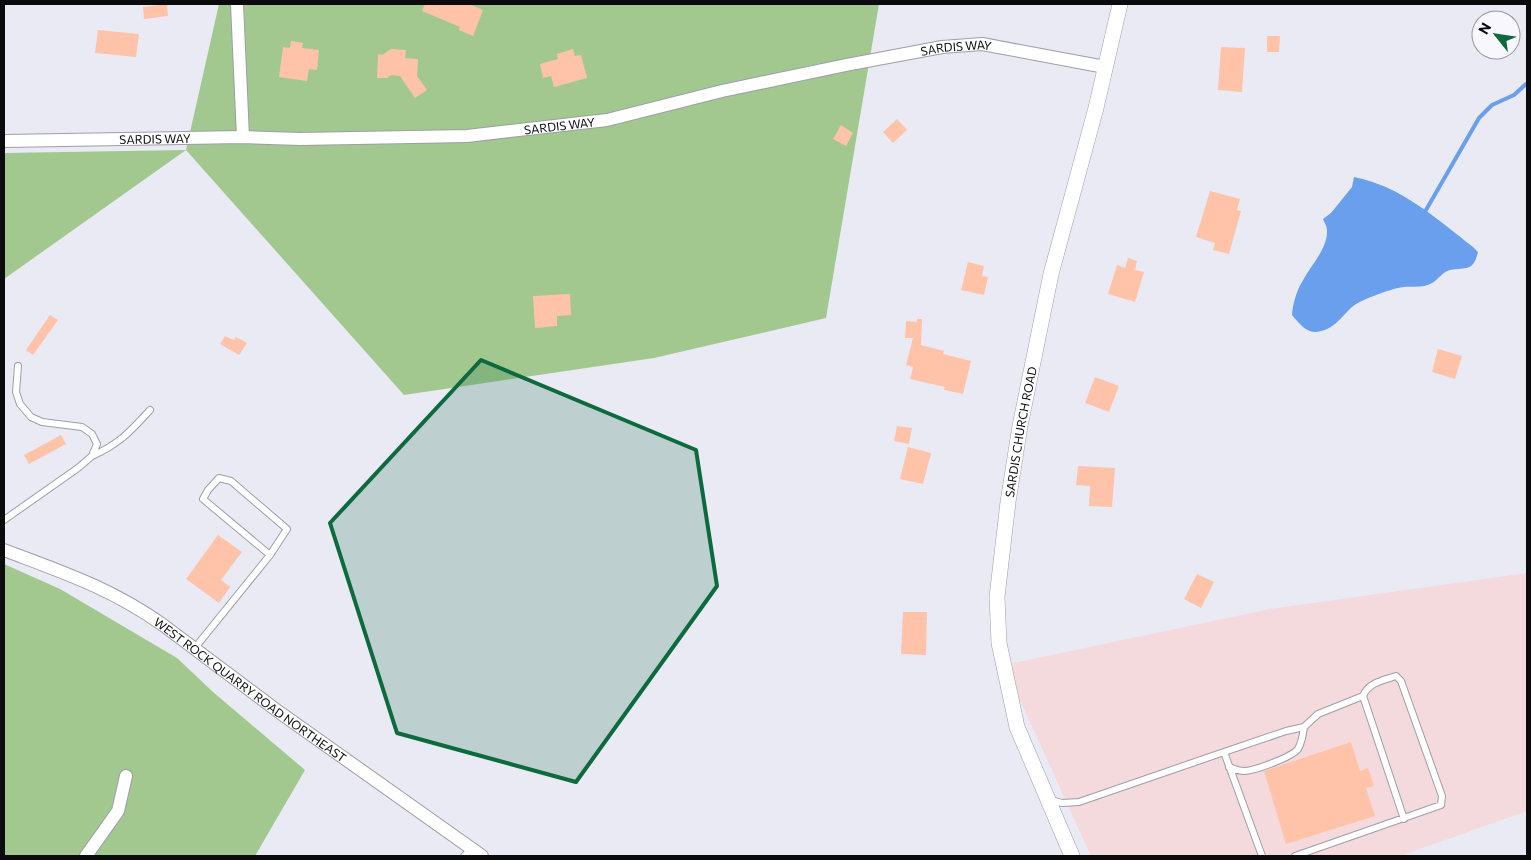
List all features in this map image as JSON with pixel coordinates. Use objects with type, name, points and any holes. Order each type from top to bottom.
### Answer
[{"type":"street","points":[[237,4],[243,137]]},
{"type":"street","name":"SARDIS CHURCH ROAD","points":[[1072,856],[1017,727],[998,643],[997,596],[1008,502],[1020,426],[1049,283],[1120,4]]},
{"type":"street","name":"SARDIS WAY","points":[[4,141],[467,136],[607,120],[722,91],[846,65],[942,47],[982,44],[1105,67]]},
{"type":"street","name":"WEST ROCK QUARRY ROAD NORTHEAST","points":[[4,550],[66,572],[110,592],[151,616],[472,854]]},
{"type":"street","points":[[86,856],[118,811],[126,776]]},
{"type":"lane","points":[[18,366],[16,392],[20,404],[31,416],[42,422],[82,427],[92,434],[97,444],[92,456]]},
{"type":"lane","points":[[4,520],[92,456],[120,442],[150,410]]},
{"type":"lane","points":[[194,649],[270,555],[287,529],[231,481],[219,478],[203,499],[270,555]]},
{"type":"lane","points":[[1047,799],[1062,803],[1079,802],[1224,752],[1304,727],[1318,714],[1362,696],[1366,689],[1377,682],[1396,676],[1401,681],[1442,796],[1441,805],[1295,856]]},
{"type":"lane","points":[[1362,696],[1404,819]]},
{"type":"lane","points":[[1229,766],[1237,770],[1246,771],[1286,757],[1297,751],[1303,738],[1304,727]]},
{"type":"lane","points":[[1224,752],[1262,856]]},
{"type":"highlighted area","points":[[481,360],[696,450],[717,586],[576,782],[397,733],[330,523]]},
{"type":"shaded area","points":[[1527,573],[1527,811],[1400,856],[1091,856],[1004,665],[1270,609]]},
{"type":"green space","points":[[219,4],[879,4],[826,318],[654,358],[404,395],[186,150]]},
{"type":"green space","points":[[186,150],[4,279],[4,153]]},
{"type":"green space","points":[[4,564],[60,589],[177,658],[213,692],[305,770],[255,856],[4,856]]},
{"type":"water","points":[[1354,177],[1371,181],[1387,188],[1418,205],[1478,252],[1471,266],[1447,271],[1428,285],[1398,288],[1368,298],[1352,307],[1328,329],[1312,332],[1302,326],[1292,315],[1295,298],[1305,276],[1325,244],[1327,230],[1323,219],[1331,213],[1352,187]]},
{"type":"building","points":[[167,4],[168,16],[144,19],[143,7]]},
{"type":"building","points":[[425,4],[469,4],[483,10],[473,36],[459,30],[460,27],[422,11]]},
{"type":"building","points":[[98,30],[139,34],[136,57],[95,53]]},
{"type":"building","points":[[1267,36],[1280,36],[1279,52],[1267,52]]},
{"type":"building","points":[[291,41],[303,43],[302,48],[319,50],[317,70],[309,69],[307,81],[279,77],[283,47],[290,48]]},
{"type":"building","points":[[1221,47],[1245,48],[1242,92],[1218,90]]},
{"type":"building","points":[[391,49],[406,50],[405,58],[418,59],[417,76],[427,90],[415,98],[400,76],[391,75],[387,78],[377,78],[378,54],[382,55]]},
{"type":"building","points":[[573,49],[575,56],[581,55],[587,78],[554,87],[551,76],[543,78],[540,64],[558,59],[557,54]]},
{"type":"building","points":[[897,119],[907,130],[893,143],[883,132]]},
{"type":"building","points":[[841,125],[853,133],[846,146],[833,139]]},
{"type":"building","points":[[1210,191],[1240,199],[1237,210],[1241,211],[1229,254],[1213,250],[1215,243],[1196,237]]},
{"type":"building","points":[[1128,258],[1137,261],[1135,270],[1144,272],[1135,302],[1108,294],[1117,265],[1125,268]]},
{"type":"building","points":[[968,262],[984,266],[982,276],[988,277],[984,295],[961,290]]},
{"type":"building","points":[[570,294],[571,315],[557,316],[557,326],[535,328],[533,296]]},
{"type":"building","points":[[50,315],[58,320],[33,355],[26,350]]},
{"type":"building","points":[[917,319],[922,319],[921,345],[944,351],[943,354],[971,361],[963,394],[944,390],[945,387],[910,379],[913,367],[906,365],[913,338],[905,338],[906,321],[917,322]]},
{"type":"building","points":[[225,336],[234,340],[236,337],[247,343],[239,355],[220,344]]},
{"type":"building","points":[[1438,349],[1462,356],[1455,379],[1432,372]]},
{"type":"building","points":[[1095,377],[1119,386],[1109,412],[1085,403]]},
{"type":"building","points":[[897,426],[912,428],[909,444],[894,441]]},
{"type":"building","points":[[61,435],[66,444],[29,464],[24,455]]},
{"type":"building","points":[[908,447],[931,453],[923,484],[900,479]]},
{"type":"building","points":[[1078,466],[1115,468],[1112,507],[1089,506],[1090,486],[1076,485]]},
{"type":"building","points":[[218,535],[242,552],[221,580],[230,587],[219,603],[186,579]]},
{"type":"building","points":[[1197,574],[1214,582],[1201,608],[1184,599]]},
{"type":"building","points":[[903,612],[927,612],[926,655],[901,654]]},
{"type":"building","points":[[1351,742],[1360,771],[1368,768],[1374,786],[1366,788],[1375,816],[1286,844],[1264,771]]},
{"type":"waterway","points":[[1426,210],[1479,118],[1492,105],[1514,95],[1526,84]]}]
